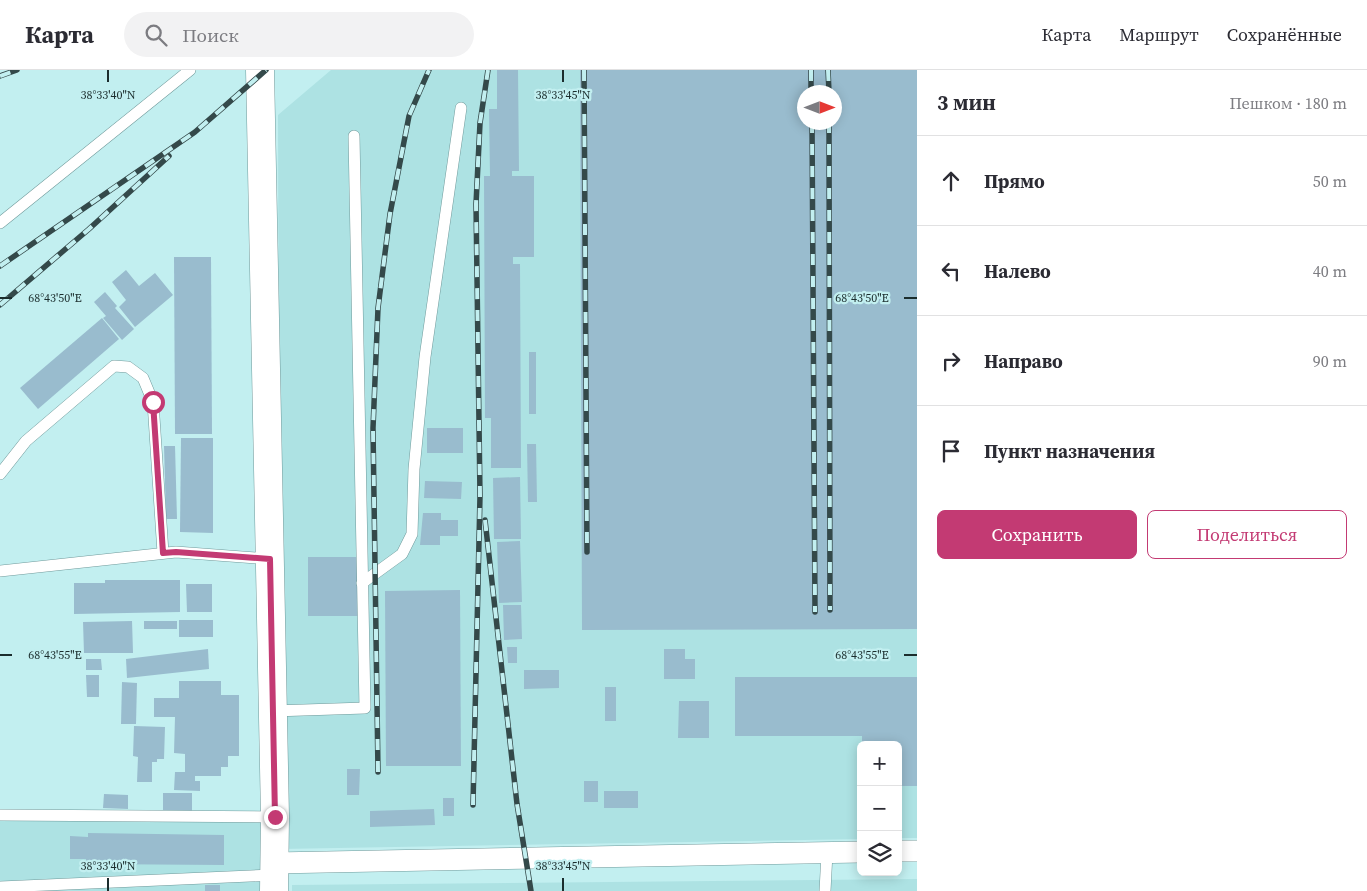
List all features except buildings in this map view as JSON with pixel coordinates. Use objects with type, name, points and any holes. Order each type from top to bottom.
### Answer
[{"type":"street","points":[[260,70],[275,817],[274,876],[857,852]]},
{"type":"street","points":[[902,851],[917,851]]},
{"type":"lane","points":[[0,223],[190,70]]},
{"type":"lane","points":[[362,583],[402,554],[412,534],[414,469],[425,357],[461,108]]},
{"type":"lane","points":[[273,711],[365,708],[354,136]]},
{"type":"lane","points":[[0,474],[26,441],[114,366],[128,367],[143,378],[153,402],[163,553]]},
{"type":"lane","points":[[0,571],[176,552],[270,559]]},
{"type":"lane","points":[[0,816],[275,817]]},
{"type":"lane","points":[[825,891],[827,853]]},
{"type":"lane","points":[[0,887],[274,876]]},
{"type":"shaded area","points":[[331,70],[917,70],[917,838],[902,838],[902,741],[857,741],[857,839],[280,849],[278,115]]},
{"type":"shaded area","points":[[0,818],[268,820],[267,891],[0,891]]},
{"type":"shaded area","points":[[917,879],[917,891],[292,891],[292,885]]},
{"type":"railway","points":[[0,76],[17,70]]},
{"type":"railway","points":[[0,266],[195,132],[266,70]]},
{"type":"railway","points":[[378,772],[373,428],[378,308],[390,214],[409,116],[429,70]]},
{"type":"railway","points":[[473,805],[480,496],[476,204],[480,123],[488,70]]},
{"type":"railway","points":[[584,70],[587,552]]},
{"type":"railway","points":[[811,70],[811,85]]},
{"type":"railway","points":[[828,70],[829,85]]},
{"type":"railway","points":[[812,130],[815,612]]},
{"type":"railway","points":[[829,130],[830,610]]},
{"type":"railway","points":[[0,305],[89,229],[169,156]]},
{"type":"railway","points":[[485,520],[517,804],[531,891]]},
{"type":"route","points":[[153,402],[163,553],[176,552],[270,559],[275,817]]}]
